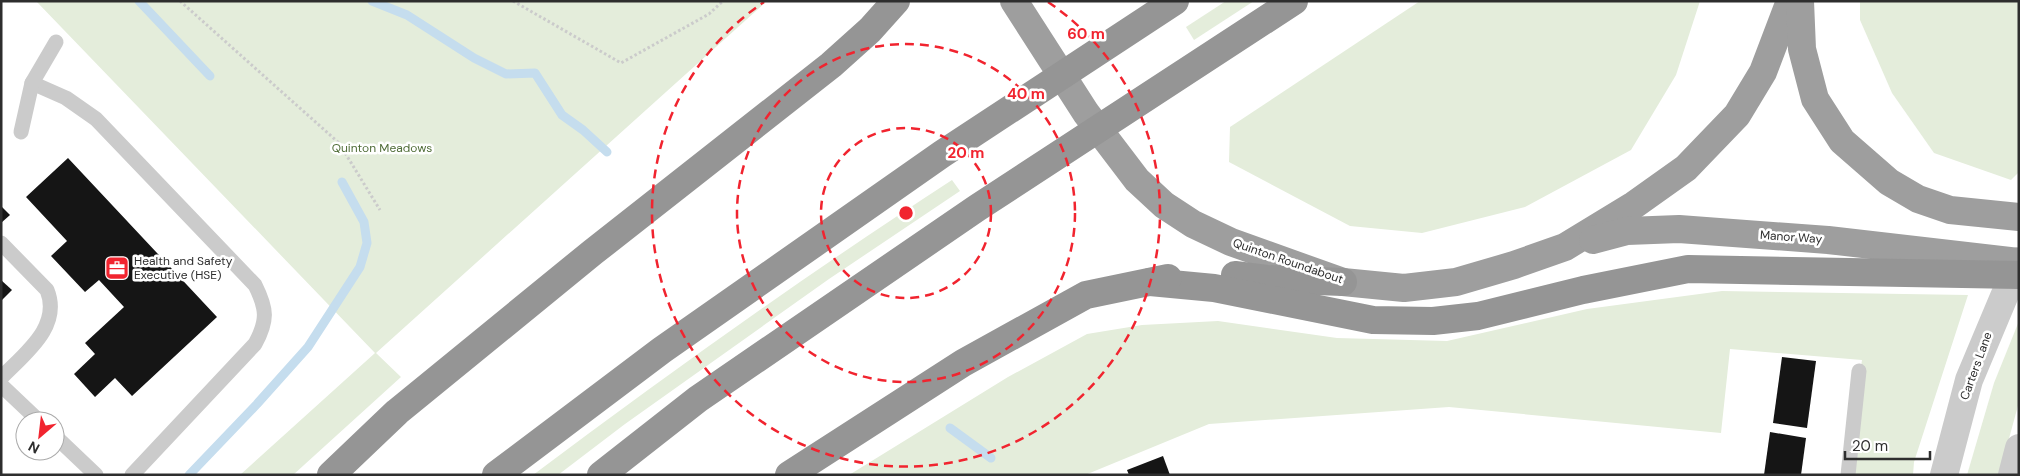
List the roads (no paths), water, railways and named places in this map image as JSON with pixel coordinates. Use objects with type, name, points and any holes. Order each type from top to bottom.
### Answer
[{"type":"highway","points":[[331,475],[397,412],[593,252],[831,65],[870,30],[896,1]]},
{"type":"highway","name":"Quinton Roundabout","points":[[1014,1],[1086,113],[1137,180],[1164,205],[1193,224],[1231,242],[1343,282],[1404,288],[1456,282],[1514,265],[1565,247],[1634,205],[1686,168],[1737,115],[1763,72],[1790,1]]},
{"type":"highway","points":[[601,475],[698,399],[977,208],[1294,1]]},
{"type":"highway","points":[[1800,1],[1802,49],[1815,99],[1842,141],[1889,182],[1918,199],[1950,210],[2019,217]]},
{"type":"highway","points":[[496,475],[662,350],[942,154],[1168,6]]},
{"type":"highway","name":"Manor Way","points":[[1565,247],[1627,231],[1679,229],[1828,240],[2019,262]]},
{"type":"highway","points":[[1150,282],[1214,288],[1373,320],[1433,321],[1478,316],[1583,290],[1688,269],[2019,275]]},
{"type":"highway","points":[[790,475],[963,362],[1086,295],[1188,273],[1217,272],[1266,279],[1343,282]]},
{"type":"street","name":"Carters Lane","points":[[1944,475],[1969,380],[2019,262]]},
{"type":"street","points":[[2012,475],[2019,448]]},
{"type":"lane","points":[[21,132],[32,83],[56,42]]},
{"type":"lane","points":[[32,83],[66,98],[96,119],[255,285],[264,301],[264,327],[254,344],[132,475]]},
{"type":"lane","points":[[1,243],[47,290],[51,300],[52,311],[49,323],[42,334],[1,378]]},
{"type":"lane","points":[[1848,475],[1859,371]]},
{"type":"lane","points":[[1,385],[29,411]]},
{"type":"lane","points":[[65,446],[96,475]]},
{"type":"waterway","points":[[139,1],[210,76]]},
{"type":"waterway","points":[[372,1],[407,15],[474,58],[506,74],[535,73],[562,115],[583,130],[607,152]]},
{"type":"waterway","points":[[189,475],[308,347],[360,267],[367,243],[364,222],[342,182]]},
{"type":"waterway","points":[[950,428],[991,458]]},
{"type":"place","name":"Health and Safety Executive (HSE)","points":[[117,268]]},
{"type":"park label","name":"Quinton Meadows","points":[[382,148]]}]
